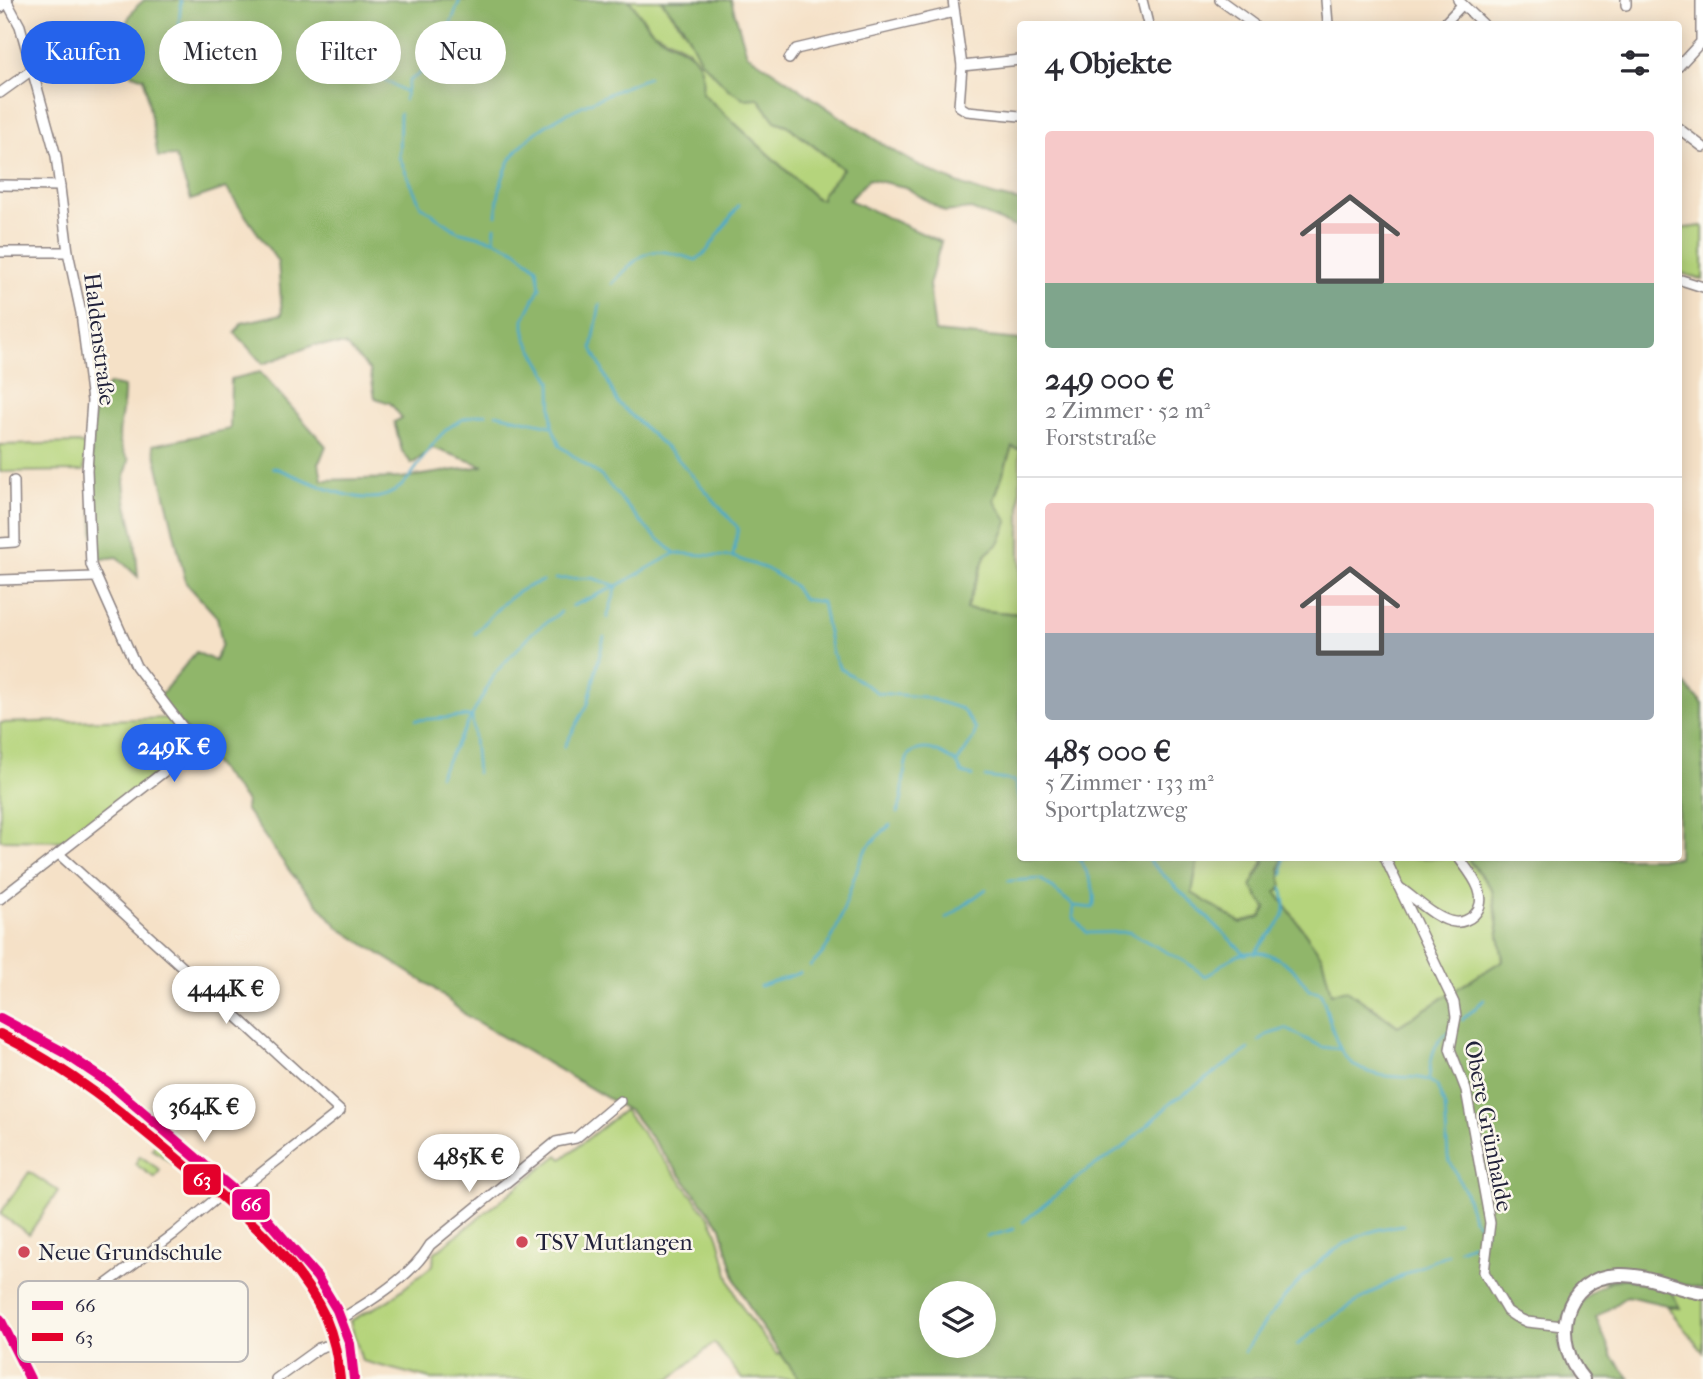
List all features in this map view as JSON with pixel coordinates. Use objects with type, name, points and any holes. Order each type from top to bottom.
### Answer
[{"type":"street","points":[[0,6],[6,0]]},
{"type":"street","name":"Haldenstraße","points":[[6,0],[21,33]]},
{"type":"street","points":[[953,0],[962,66],[957,100],[962,109],[1017,117]]},
{"type":"street","points":[[1142,0],[1147,21]]},
{"type":"street","points":[[1220,0],[1250,21]]},
{"type":"street","points":[[1326,0],[1328,21]]},
{"type":"street","points":[[1682,63],[1702,42],[1701,0]]},
{"type":"street","points":[[1446,21],[1460,1],[1480,21]]},
{"type":"street","points":[[789,58],[796,49],[954,12]]},
{"type":"street","points":[[962,66],[1017,60]]},
{"type":"street","points":[[0,93],[21,79]]},
{"type":"street","name":"Haldenstraße","points":[[36,84],[56,156],[92,401],[87,470],[91,565],[136,666],[197,746],[60,855]]},
{"type":"street","points":[[1682,131],[1703,147]]},
{"type":"street","points":[[0,185],[60,186]]},
{"type":"street","points":[[0,252],[68,252]]},
{"type":"street","points":[[1682,280],[1703,288]]},
{"type":"street","points":[[0,542],[15,542],[14,481]]},
{"type":"street","points":[[0,580],[95,577]]},
{"type":"street","points":[[0,899],[60,855],[340,1111],[111,1281]]},
{"type":"street","name":"Obere Grünhalde","points":[[1386,861],[1454,1003],[1456,1017],[1450,1049],[1466,1090],[1490,1223],[1484,1272],[1507,1311],[1527,1322],[1563,1326]]},
{"type":"street","points":[[1398,887],[1445,918],[1455,922],[1468,920],[1479,910],[1480,900],[1473,874],[1462,861]]},
{"type":"street","points":[[0,1018],[83,1065],[234,1189],[293,1248],[341,1319],[348,1339],[354,1379]]},
{"type":"street","points":[[341,1319],[365,1305],[423,1257],[430,1245],[556,1142],[576,1138],[620,1101]]},
{"type":"street","points":[[1583,1379],[1566,1349],[1563,1326],[1573,1302],[1585,1288],[1615,1275],[1636,1276],[1703,1293]]},
{"type":"street","points":[[0,1319],[18,1355]]},
{"type":"street","points":[[276,1379],[319,1348],[348,1339]]},
{"type":"street","points":[[22,1362],[30,1379]]},
{"type":"green space","points":[[144,0],[629,0],[653,31],[696,58],[702,77],[702,93],[817,199],[822,199],[822,194],[843,169],[787,125],[775,121],[758,98],[745,99],[728,89],[700,60],[683,26],[661,0],[731,0],[747,54],[844,120],[912,161],[947,179],[1017,200],[1017,228],[971,209],[945,212],[905,187],[869,179],[849,200],[941,242],[929,285],[935,332],[1017,340],[1017,449],[1012,447],[994,500],[1008,522],[1000,542],[986,554],[966,609],[1017,614],[1017,861],[1197,861],[1192,893],[1241,923],[1261,917],[1266,908],[1251,886],[1264,861],[1282,861],[1282,887],[1276,892],[1322,957],[1331,993],[1347,990],[1398,1026],[1503,960],[1492,889],[1469,861],[1682,861],[1682,681],[1703,704],[1703,847],[1699,852],[1703,857],[1703,1289],[1646,1276],[1584,1284],[1563,1320],[1559,1341],[1567,1365],[1576,1379],[799,1379],[757,1321],[736,1281],[721,1227],[631,1112],[467,1016],[432,987],[339,928],[291,873],[245,809],[246,801],[158,698],[196,652],[215,661],[222,644],[217,617],[186,583],[153,445],[230,429],[231,379],[260,372],[326,446],[319,463],[322,480],[401,478],[484,466],[433,448],[412,464],[402,451],[394,422],[402,418],[390,403],[375,398],[370,370],[345,345],[314,345],[263,364],[235,333],[242,323],[282,314],[278,262],[226,188],[191,200],[175,156],[158,157],[145,84],[145,21],[127,21]]},
{"type":"green space","points":[[629,0],[661,0],[691,39],[758,98],[775,121],[786,125],[843,169],[822,199],[817,199],[702,93],[697,62],[688,49],[653,31]]},
{"type":"green space","points":[[1703,226],[1703,280],[1682,273],[1682,229]]},
{"type":"green space","points":[[109,384],[124,387],[119,434],[123,451],[129,460],[124,481],[135,540],[138,577],[117,557],[95,560],[90,472],[94,408]]},
{"type":"green space","points":[[78,443],[86,446],[84,471],[0,472],[0,445]]},
{"type":"green space","points":[[1012,447],[1017,449],[1017,614],[966,609],[986,554],[1000,542],[994,500]]},
{"type":"green space","points":[[172,718],[189,742],[187,750],[67,841],[0,840],[0,723]]},
{"type":"green space","points":[[1197,861],[1264,861],[1255,876],[1266,908],[1261,917],[1241,923],[1192,893]]},
{"type":"green space","points":[[1282,861],[1469,861],[1492,889],[1503,960],[1398,1026],[1371,1005],[1331,994],[1322,957],[1276,892],[1282,887]]},
{"type":"green space","points":[[624,1110],[710,1218],[739,1301],[763,1338],[777,1355],[781,1352],[799,1379],[742,1379],[714,1343],[670,1379],[430,1379],[362,1361],[350,1321],[389,1300],[433,1265],[434,1253],[558,1155],[562,1159]]},
{"type":"green space","points":[[157,1141],[177,1155],[172,1163],[152,1149]]},
{"type":"green space","points":[[140,1156],[160,1170],[155,1178],[135,1164]]},
{"type":"green space","points":[[29,1172],[58,1191],[29,1234],[0,1214]]},
{"type":"green space","points":[[1624,1278],[1671,1291],[1680,1308],[1627,1296],[1596,1318],[1612,1356],[1630,1379],[1590,1379],[1578,1363],[1572,1347],[1572,1317],[1579,1304],[1591,1293],[1605,1284]]},
{"type":"green space","points":[[1671,1291],[1703,1298],[1703,1352],[1667,1307],[1679,1308]]},
{"type":"waterway","points":[[404,100],[409,81],[435,56],[460,0]]},
{"type":"waterway","points":[[179,21],[181,1]]},
{"type":"waterway","points":[[496,215],[505,172],[522,145],[554,120],[648,77]]},
{"type":"waterway","points":[[392,84],[406,92]]},
{"type":"waterway","points":[[400,114],[399,157],[421,206],[457,231],[494,240],[516,250],[537,268],[540,287],[524,319],[524,327],[526,338],[551,381],[552,426],[560,446],[602,477],[648,530],[675,553],[733,557],[767,569],[793,585],[802,599],[822,602],[832,653],[840,668],[878,693],[924,697],[962,709],[976,729],[973,739],[957,763],[962,773],[973,776]]},
{"type":"waterway","points":[[612,284],[633,263],[649,253],[668,252],[696,260],[707,251],[739,205]]},
{"type":"waterway","points":[[494,240],[495,227]]},
{"type":"waterway","points":[[600,304],[592,348],[618,403],[677,458],[738,528],[733,556]]},
{"type":"waterway","points":[[273,467],[347,495],[370,498],[388,495],[402,486],[447,429],[464,419],[486,414]]},
{"type":"waterway","points":[[496,414],[551,426]]},
{"type":"waterway","points":[[572,606],[617,586],[675,553]]},
{"type":"waterway","points":[[555,579],[592,578],[617,586],[607,618]]},
{"type":"waterway","points":[[475,634],[513,595],[543,581]]},
{"type":"waterway","points":[[439,775],[496,672],[533,632],[561,612]]},
{"type":"waterway","points":[[564,747],[588,704],[604,637]]},
{"type":"waterway","points":[[416,720],[472,716],[477,773]]},
{"type":"waterway","points":[[897,813],[909,754],[928,749],[957,763]]},
{"type":"waterway","points":[[985,777],[1014,781],[1017,791]]},
{"type":"waterway","points":[[810,966],[821,956],[836,929],[864,853],[890,825]]},
{"type":"waterway","points":[[1081,861],[1091,882],[1094,902],[1093,908],[1074,906],[1073,917],[1087,933],[1129,932],[1189,964],[1205,976],[1241,954],[1253,952],[1275,957],[1294,971],[1309,990],[1320,992],[1338,1044],[1352,1064],[1364,1071],[1420,1078],[1437,1086],[1445,1107],[1448,1158],[1465,1191],[1473,1218],[1485,1231]]},
{"type":"waterway","points":[[1149,861],[1246,955]]},
{"type":"waterway","points":[[1283,875],[1284,861]]},
{"type":"waterway","points":[[1008,881],[1041,879],[1074,906]]},
{"type":"waterway","points":[[1255,954],[1282,919],[1285,905],[1282,887]]},
{"type":"waterway","points":[[946,919],[986,889]]},
{"type":"waterway","points":[[760,986],[800,973]]},
{"type":"waterway","points":[[1462,1020],[1485,999]]},
{"type":"waterway","points":[[1259,1041],[1266,1035],[1286,1029],[1322,1047],[1339,1049]]},
{"type":"waterway","points":[[1429,1078],[1433,1052],[1448,1032]]},
{"type":"waterway","points":[[1023,1222],[1086,1171],[1124,1147],[1172,1102],[1249,1049]]},
{"type":"waterway","points":[[1244,1352],[1292,1289],[1331,1253],[1354,1239],[1378,1230],[1404,1225]]},
{"type":"waterway","points":[[987,1237],[1014,1229]]},
{"type":"waterway","points":[[1459,1249],[1472,1244]]},
{"type":"waterway","points":[[1297,1345],[1369,1294],[1448,1254]]},
{"type":"transit line","name":"66","points":[[0,1018],[63,1052],[109,1083],[264,1216],[317,1277],[337,1310],[350,1344],[354,1379]]},
{"type":"transit line","name":"63","points":[[0,1034],[51,1063],[97,1094],[205,1182],[263,1234],[298,1274],[325,1317],[335,1348],[340,1379]]},
{"type":"transit line","name":"66","points":[[0,1319],[18,1355]]},
{"type":"transit line","name":"66","points":[[22,1362],[30,1379]]},
{"type":"place","name":"TSV Mutlangen","points":[[522,1242]]},
{"type":"place","name":"Neue Grundschule","points":[[24,1252]]}]
